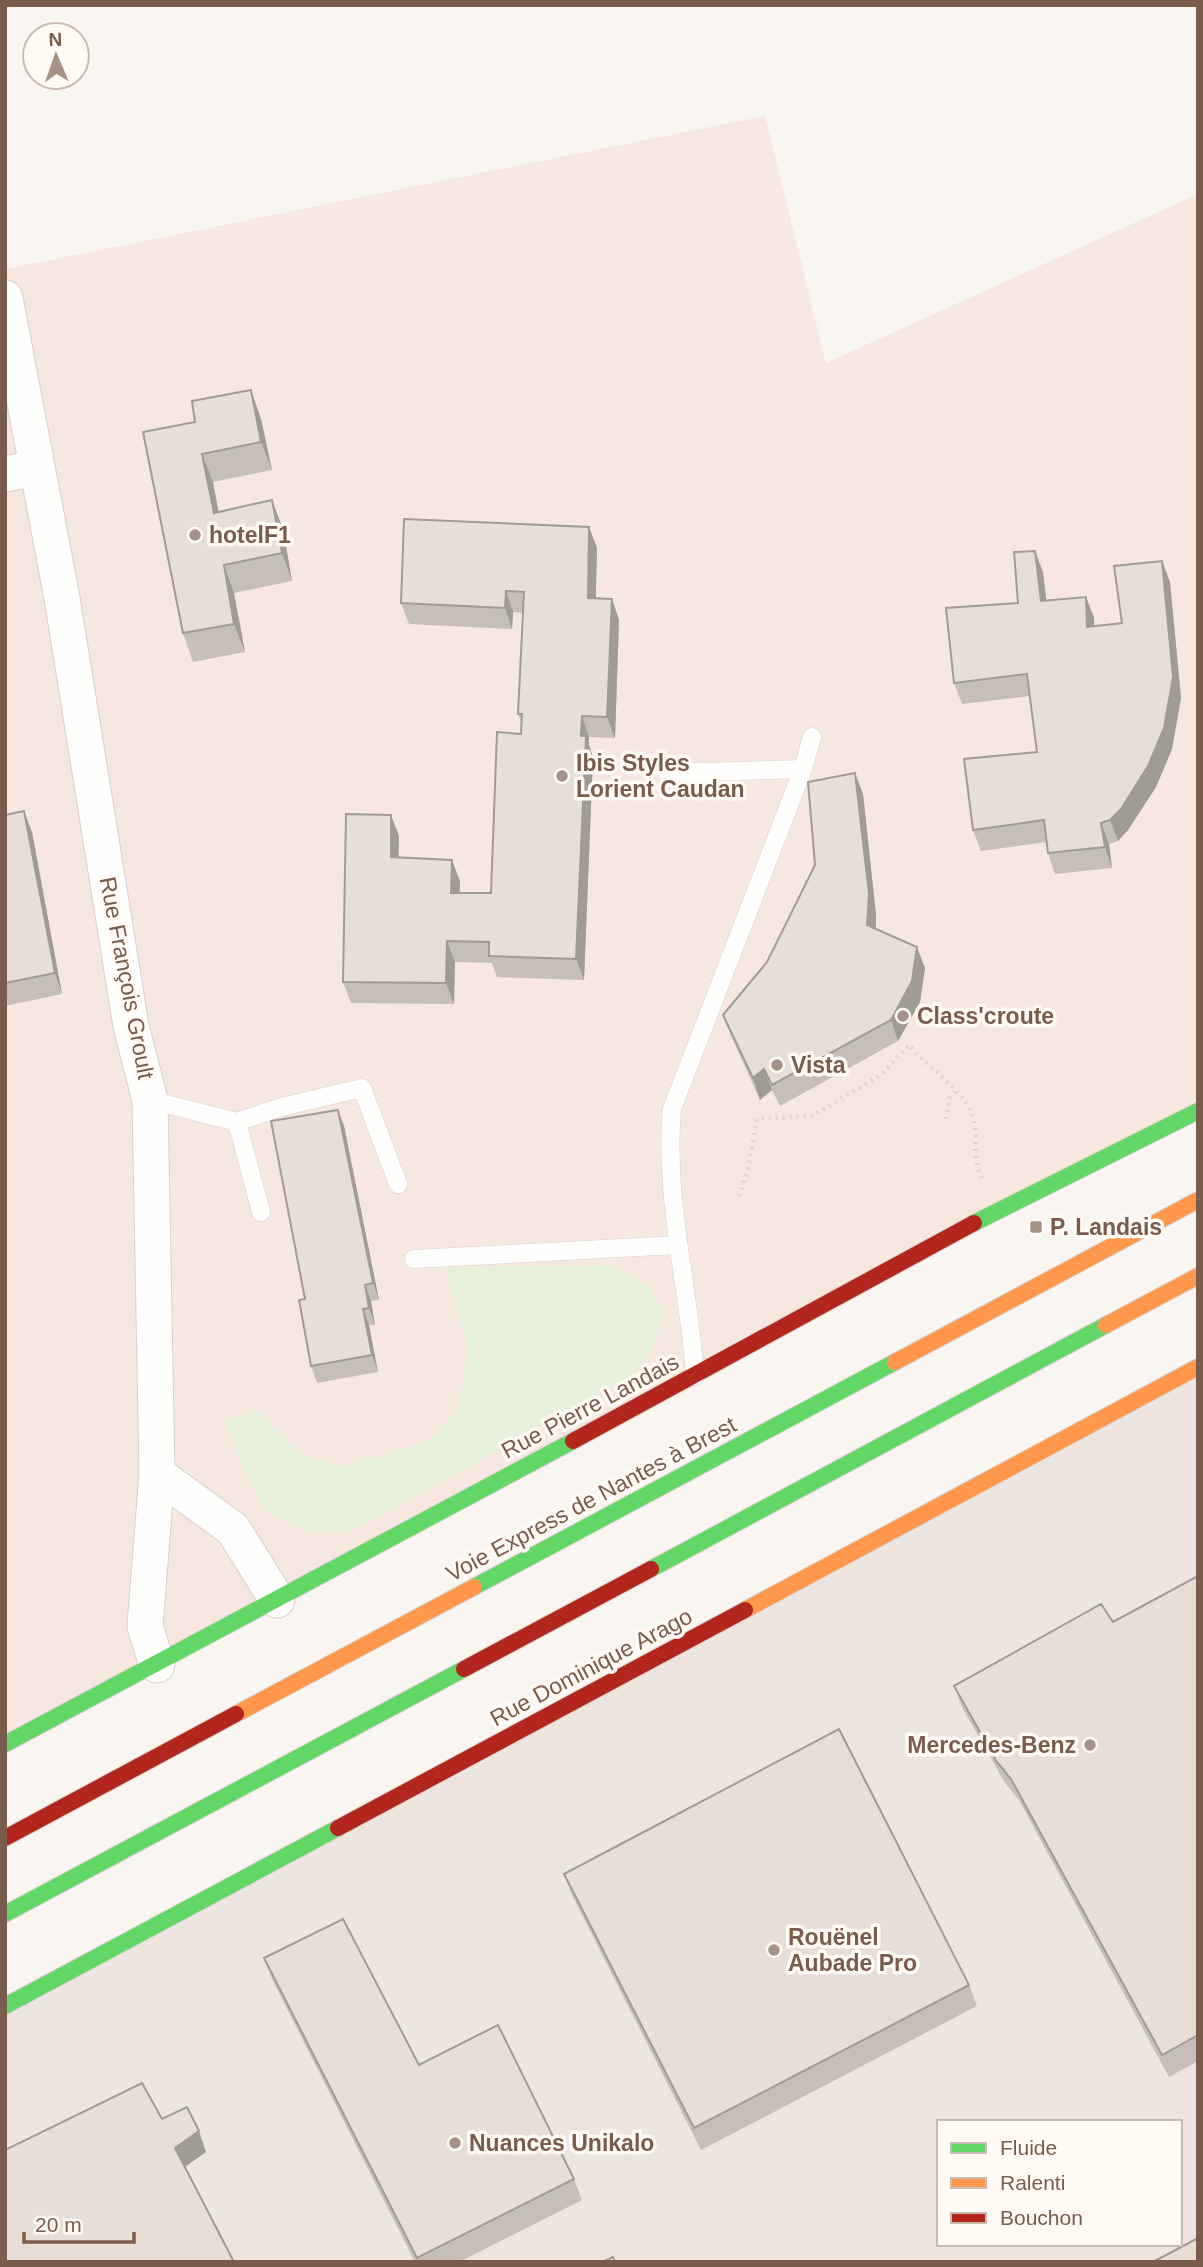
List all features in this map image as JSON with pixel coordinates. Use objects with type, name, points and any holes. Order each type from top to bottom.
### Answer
[{"type":"main road","name":"Rue Pierre Landais","points":[[5,1744],[695,1376],[1000,1209],[1198,1111]]},
{"type":"main road","name":"Voie Express de Nantes à Brest","points":[[5,1838],[1198,1200]]},
{"type":"main road","points":[[5,1914],[1198,1276]]},
{"type":"main road","name":"Rue Dominique Arago","points":[[5,2006],[1198,1367]]},
{"type":"street","name":"Rue François Groult","points":[[5,298],[21,471],[62,598],[131,1026],[150,1100],[157,1474],[145,1626],[156,1665]]},
{"type":"street","points":[[157,1474],[233,1529],[277,1600]]},
{"type":"lane","points":[[695,1376],[677,1245],[669,1146],[673,1109],[813,737]]},
{"type":"lane","points":[[667,773],[803,769]]},
{"type":"lane","points":[[150,1100],[237,1122],[281,1107],[362,1088],[398,1184]]},
{"type":"lane","points":[[237,1122],[261,1212]]},
{"type":"lane","points":[[414,1259],[677,1245]]},
{"type":"path","points":[[739,1196],[748,1170],[757,1119],[812,1116],[881,1075],[909,1045],[962,1097],[972,1115],[979,1172],[1000,1209]]},
{"type":"path","points":[[946,1119],[950,1098],[956,1091]]},
{"type":"shaded area","points":[[765,116],[826,363],[1198,194],[1198,1111],[5,1744],[5,269]]},
{"type":"shaded area","points":[[1198,1367],[1198,2262],[5,2262],[5,2006]]},
{"type":"green space","points":[[610,1265],[650,1287],[665,1314],[646,1360],[629,1377],[351,1532],[307,1531],[266,1511],[243,1468],[225,1419],[257,1411],[301,1455],[341,1466],[407,1448],[434,1436],[458,1409],[468,1347],[444,1267]]},
{"type":"building","name":"hotelF1","points":[[251,390],[261,442],[202,454],[214,513],[272,500],[282,553],[224,565],[234,624],[183,633],[143,432],[195,422],[192,401]]},
{"type":"building","points":[[404,519],[589,527],[588,598],[612,599],[607,717],[582,716],[581,736],[586,736],[576,959],[489,956],[489,942],[447,941],[446,983],[343,982],[346,814],[391,815],[391,857],[452,860],[451,893],[491,893],[497,732],[521,734],[522,714],[518,714],[524,592],[506,591],[505,608],[401,603]]},
{"type":"building","points":[[1035,551],[1041,601],[1086,597],[1087,627],[1122,623],[1114,566],[1162,561],[1173,677],[1164,728],[1148,766],[1121,809],[1110,820],[1101,823],[1105,847],[1048,853],[1044,820],[973,830],[964,759],[1037,752],[1027,674],[954,683],[946,608],[1018,603],[1014,552]]},
{"type":"building","points":[[855,773],[869,894],[867,925],[917,947],[912,981],[891,1020],[772,1085],[764,1069],[753,1078],[723,1015],[767,962],[815,865],[808,782]]},
{"type":"building","points":[[24,811],[55,973],[5,983],[5,815]]},
{"type":"building","points":[[338,1110],[373,1283],[365,1285],[369,1308],[363,1309],[372,1355],[311,1366],[299,1300],[305,1299],[271,1121]]},
{"type":"building","name":"Mercedes-Benz","points":[[1198,1576],[1198,2035],[1162,2055],[1011,1779],[997,1762],[954,1686],[1101,1604],[1113,1622]]},
{"type":"building","name":"Rouënel Aubade Pro","points":[[839,1729],[969,1985],[694,2128],[564,1874]]},
{"type":"building","name":"Nuances Unikalo","points":[[343,1919],[419,2065],[498,2025],[574,2179],[417,2258],[264,1958]]},
{"type":"building","points":[[142,2083],[162,2119],[187,2107],[199,2131],[175,2148],[234,2262],[6,2262],[5,2150]]},
{"type":"building","points":[[1198,2238],[1198,2262],[1153,2262]]},
{"type":"building","points":[[613,2257],[615,2262],[602,2262]]},
{"type":"traffic: fast","points":[[974,1223],[1198,1111]]},
{"type":"traffic: fast","points":[[651,1569],[1106,1325]]},
{"type":"traffic: fast","points":[[474,1587],[895,1362]]},
{"type":"traffic: fast","points":[[5,1744],[573,1441]]},
{"type":"traffic: fast","points":[[5,1914],[464,1669]]},
{"type":"traffic: fast","points":[[5,2006],[338,1828]]},
{"type":"traffic: slow","points":[[895,1362],[1198,1200]]},
{"type":"traffic: slow","points":[[1106,1325],[1198,1276]]},
{"type":"traffic: slow","points":[[745,1610],[1198,1367]]},
{"type":"traffic: slow","points":[[236,1714],[474,1587]]},
{"type":"traffic: jam","points":[[573,1441],[974,1223]]},
{"type":"traffic: jam","points":[[464,1669],[651,1569]]},
{"type":"traffic: jam","points":[[338,1828],[745,1610]]},
{"type":"traffic: jam","points":[[5,1838],[236,1714]]},
{"type":"place","name":"hotelF1","points":[[195,535]]},
{"type":"place","name":"Ibis Styles Lorient Caudan","points":[[562,776]]},
{"type":"place","name":"Class'croute","points":[[903,1016]]},
{"type":"place","name":"Vista","points":[[777,1065]]},
{"type":"place","name":"P. Landais","points":[[1036,1227]]},
{"type":"place","name":"Mercedes-Benz","points":[[1090,1745]]},
{"type":"place","name":"Rouënel Aubade Pro","points":[[774,1950]]},
{"type":"place","name":"Nuances Unikalo","points":[[455,2143]]}]
